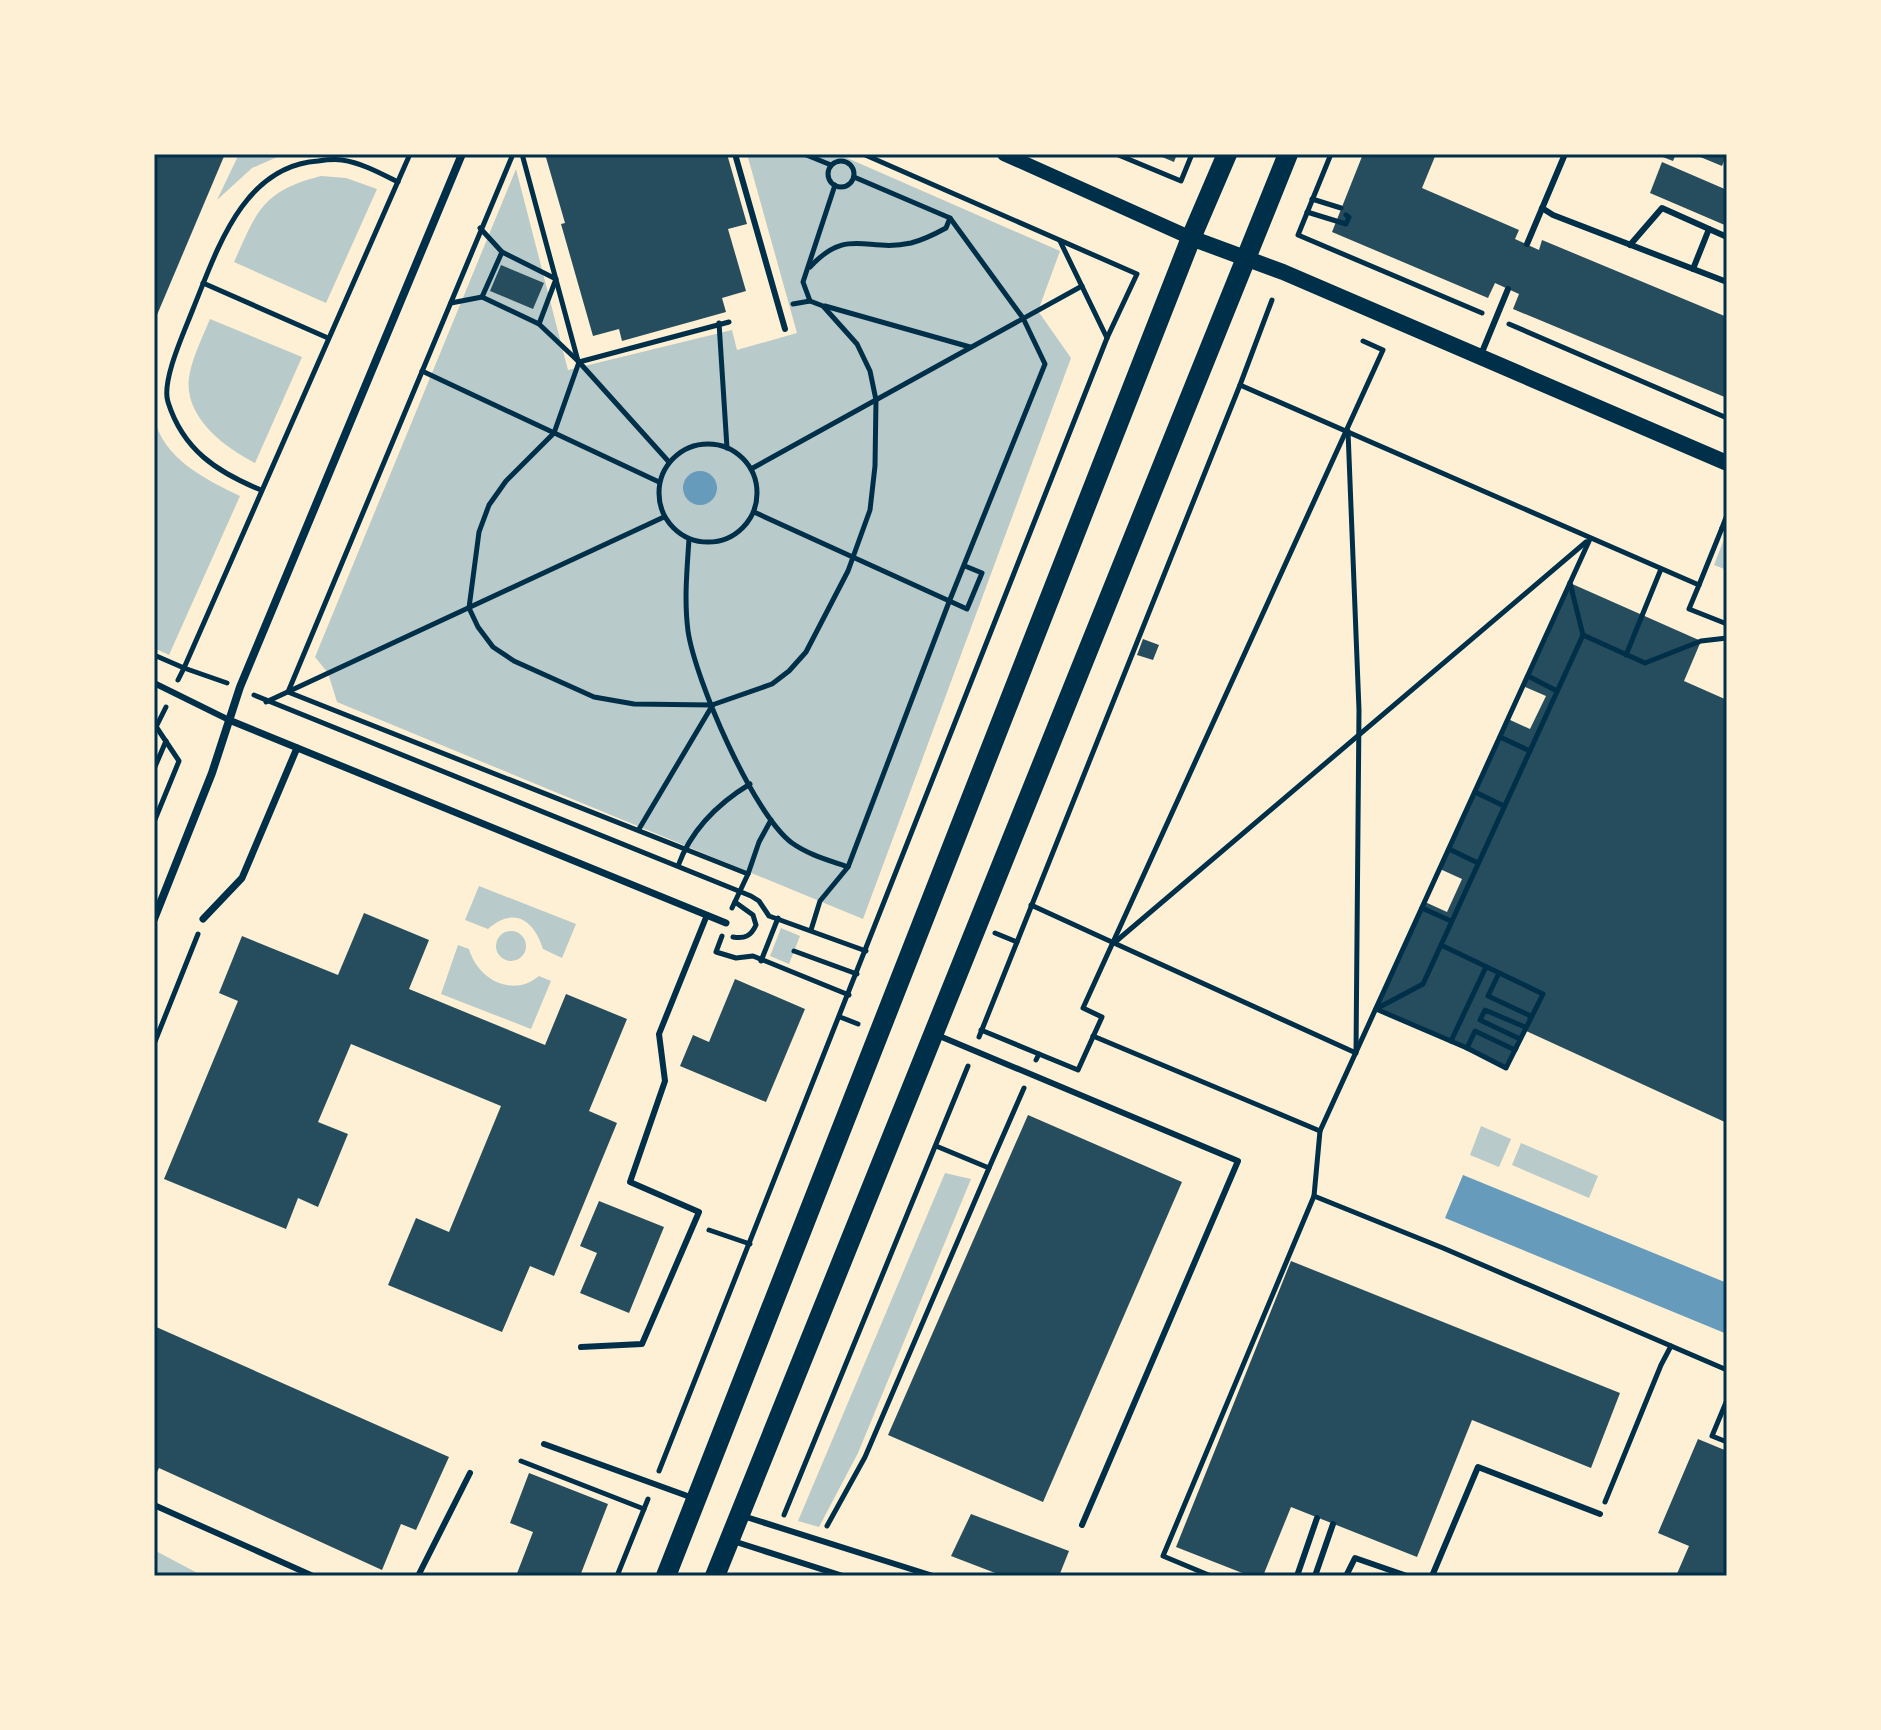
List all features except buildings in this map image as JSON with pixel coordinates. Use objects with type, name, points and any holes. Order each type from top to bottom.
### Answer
[{"type":"main road","points":[[666,1576],[1191,238],[1227,154]]},
{"type":"main road","points":[[715,1576],[1288,154]]},
{"type":"main road","points":[[1191,238],[1283,272],[1727,463]]},
{"type":"street","points":[[154,919],[212,773],[240,687],[462,154]]},
{"type":"street","points":[[1004,154],[1191,238]]},
{"type":"street","points":[[229,720],[726,923]]},
{"type":"street","points":[[203,919],[242,878],[297,748]]},
{"type":"lane","points":[[735,154],[785,329]]},
{"type":"lane","points":[[1527,244],[1565,154]]},
{"type":"lane","points":[[1542,208],[1553,215],[1727,282]]},
{"type":"lane","points":[[1630,245],[1662,208],[1727,237]]},
{"type":"lane","points":[[1693,269],[1709,229]]},
{"type":"lane","points":[[1480,357],[1508,289]]},
{"type":"lane","points":[[154,683],[229,720]]},
{"type":"lane","points":[[581,1347],[642,1344],[699,1212],[630,1182],[665,1081],[659,1034],[707,915]]},
{"type":"lane","points":[[934,1034],[1238,1161],[1082,1525]]},
{"type":"lane","points":[[544,1444],[696,1499]]},
{"type":"lane","points":[[1432,1576],[1478,1467],[1600,1514]]},
{"type":"lane","points":[[418,1576],[470,1473]]},
{"type":"lane","points":[[154,1505],[313,1576]]},
{"type":"lane","points":[[739,1515],[933,1576]]},
{"type":"lane","points":[[1297,1576],[1317,1518]]},
{"type":"lane","points":[[1315,1576],[1333,1524]]},
{"type":"lane","points":[[730,1540],[843,1576]]},
{"type":"lane","points":[[1346,1576],[1355,1558],[1407,1576]]},
{"type":"path","points":[[154,655],[184,668],[410,154]]},
{"type":"path","points":[[288,692],[513,154]]},
{"type":"path","points":[[522,154],[579,362],[554,433],[506,481],[489,505],[479,532],[469,608],[493,647],[514,661],[594,697],[634,704],[712,705],[772,684],[806,652],[853,558],[866,525],[873,490],[876,400],[870,371],[857,344],[823,306]]},
{"type":"path","points":[[804,154],[831,165]]},
{"type":"path","points":[[845,161],[848,154]]},
{"type":"path","points":[[617,1576],[1107,338],[1137,274],[863,154]]},
{"type":"path","points":[[1116,154],[1181,181],[1192,154]]},
{"type":"path","points":[[1298,235],[1331,154]]},
{"type":"path","points":[[261,490],[228,476],[198,454],[177,423],[166,398],[174,357],[203,283],[233,219],[252,191],[277,173],[302,162],[340,159],[398,182]]},
{"type":"path","points":[[836,161],[845,161],[853,168],[854,177],[847,185],[835,185],[828,175],[831,165],[836,161]]},
{"type":"path","points":[[811,930],[820,901],[848,867],[949,602],[1045,364],[1023,318],[950,218],[854,177]]},
{"type":"path","points":[[810,301],[803,282],[835,185]]},
{"type":"path","points":[[1312,199],[1341,208]]},
{"type":"path","points":[[1307,212],[1346,224],[1349,217],[1346,215]]},
{"type":"path","points":[[810,267],[821,255],[844,243],[910,243],[946,228],[950,218]]},
{"type":"path","points":[[480,228],[502,252],[556,279]]},
{"type":"path","points":[[1060,240],[1107,338]]},
{"type":"path","points":[[482,297],[502,252]]},
{"type":"path","points":[[539,324],[556,279]]},
{"type":"path","points":[[203,283],[328,338]]},
{"type":"path","points":[[751,469],[1082,286]]},
{"type":"path","points":[[450,303],[482,297],[539,324],[579,362],[669,462]]},
{"type":"path","points":[[779,1528],[936,1146],[1014,941],[1272,300]]},
{"type":"path","points":[[779,308],[810,301],[971,347]]},
{"type":"path","points":[[579,362],[729,322]]},
{"type":"path","points":[[719,323],[727,448]]},
{"type":"path","points":[[981,1030],[1078,1070],[1102,1017],[1083,1008],[1383,350],[1363,341]]},
{"type":"path","points":[[422,371],[659,482]]},
{"type":"path","points":[[1240,385],[1699,585]]},
{"type":"path","points":[[1348,430],[1359,735],[1356,1053]]},
{"type":"path","points":[[707,444],[737,453],[751,469],[757,490],[754,512],[743,528],[727,539],[708,543],[679,534],[664,517],[659,501],[659,482],[669,462],[686,449],[707,444]]},
{"type":"path","points":[[754,512],[967,609],[982,573],[965,566]]},
{"type":"path","points":[[1727,515],[1724,529],[1689,609],[1727,624]]},
{"type":"path","points":[[664,517],[266,702],[678,866],[759,901],[769,916],[866,951]]},
{"type":"path","points":[[689,539],[685,595],[689,634],[712,705],[750,784],[771,820],[790,841],[809,854],[848,867]]},
{"type":"path","points":[[1211,1576],[1163,1556],[1314,1196],[1320,1131],[1590,539]]},
{"type":"path","points":[[1114,943],[1590,539]]},
{"type":"path","points":[[1626,655],[1661,569]]},
{"type":"path","points":[[1376,1009],[1423,984],[1583,635],[1570,583]]},
{"type":"path","points":[[1583,635],[1645,663],[1701,641],[1727,638]]},
{"type":"path","points":[[1528,676],[1557,691]]},
{"type":"path","points":[[288,692],[748,874]]},
{"type":"path","points":[[639,829],[712,705]]},
{"type":"path","points":[[154,724],[179,761],[154,822]]},
{"type":"path","points":[[1500,737],[1530,751]]},
{"type":"path","points":[[154,769],[166,741]]},
{"type":"path","points":[[678,866],[684,849],[707,817],[726,799],[750,784]]},
{"type":"path","points":[[1475,792],[1504,806]]},
{"type":"path","points":[[771,820],[759,842],[716,952],[736,958],[753,956],[849,995]]},
{"type":"path","points":[[1449,849],[1478,863]]},
{"type":"path","points":[[1031,905],[1356,1053]]},
{"type":"path","points":[[1422,908],[1451,921]]},
{"type":"path","points":[[761,961],[778,918]]},
{"type":"path","points":[[154,1044],[203,919]]},
{"type":"path","points":[[1376,1009],[1506,1068],[1543,994],[1441,945]]},
{"type":"path","points":[[794,951],[857,974]]},
{"type":"path","points":[[1451,1041],[1486,967]]},
{"type":"path","points":[[1499,973],[1488,996],[1531,1016],[1525,1029],[1485,1010],[1480,1020],[1521,1038]]},
{"type":"path","points":[[1467,1048],[1475,1031],[1515,1050],[1521,1038]]},
{"type":"path","points":[[1093,1036],[1320,1131]]},
{"type":"path","points":[[822,1535],[865,1457],[1039,1054]]},
{"type":"path","points":[[936,1146],[989,1168]]},
{"type":"path","points":[[1314,1196],[1727,1370]]},
{"type":"path","points":[[712,1231],[750,1244]]},
{"type":"path","points":[[1600,1514],[1671,1346]]},
{"type":"path","points":[[1727,1400],[1712,1436],[1727,1442]]},
{"type":"path","points":[[521,1461],[644,1509]]},
{"type":"shaded area","points":[[239,154],[284,154],[252,168],[217,200]]},
{"type":"shaded area","points":[[747,154],[838,154],[1060,251],[1038,311],[1071,358],[863,919],[337,702],[328,673],[315,657],[516,169],[568,370],[732,330],[737,350],[797,333]]},
{"type":"shaded area","points":[[321,176],[346,178],[377,189],[326,303],[234,262],[256,216],[274,196]]},
{"type":"shaded area","points":[[210,319],[302,357],[255,463],[218,438],[191,402],[190,372]]},
{"type":"shaded area","points":[[154,417],[166,445],[176,456],[200,475],[240,496],[169,655],[154,648]]},
{"type":"shaded area","points":[[1727,534],[1727,570],[1714,565]]},
{"type":"shaded area","points":[[479,886],[576,924],[562,958],[543,949],[534,930],[522,920],[506,918],[488,929],[465,920]]},
{"type":"shaded area","points":[[781,928],[800,936],[789,964],[770,956]]},
{"type":"shaded area","points":[[511,931],[522,935],[526,946],[522,957],[511,961],[500,957],[496,946],[500,935]]},
{"type":"shaded area","points":[[458,945],[469,949],[480,969],[498,982],[518,985],[539,976],[551,981],[531,1029],[441,994]]},
{"type":"shaded area","points":[[1481,1126],[1511,1139],[1499,1167],[1470,1155]]},
{"type":"shaded area","points":[[1521,1143],[1598,1176],[1589,1198],[1512,1165]]},
{"type":"shaded area","points":[[945,1173],[971,1179],[858,1453],[819,1527],[798,1521]]},
{"type":"shaded area","points":[[154,1550],[203,1576],[154,1576]]},
{"type":"water","points":[[700,471],[712,476],[717,488],[712,500],[700,505],[688,500],[683,488],[688,476]]},
{"type":"water","points":[[1463,1175],[1727,1283],[1727,1334],[1445,1218]]}]
